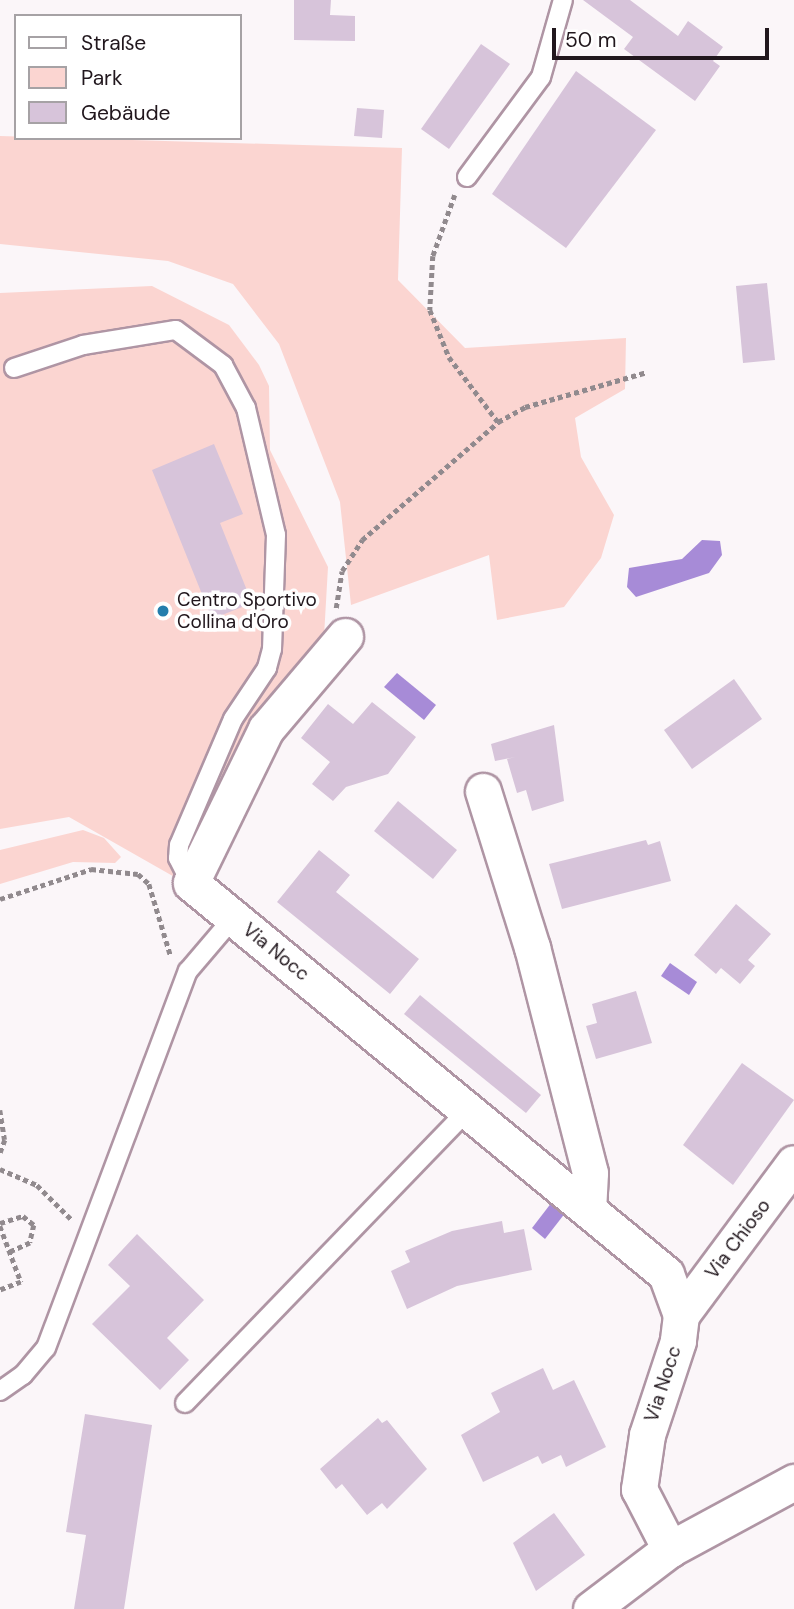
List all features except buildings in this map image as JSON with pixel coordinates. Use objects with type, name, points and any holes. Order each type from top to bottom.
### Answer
[{"type":"street","points":[[191,883],[266,729],[337,647]]},
{"type":"street","points":[[483,791],[532,947],[590,1173],[588,1206]]},
{"type":"street","name":"Via Nocc","points":[[191,883],[588,1206],[666,1274],[681,1315],[678,1341],[639,1465],[641,1502],[670,1549]]},
{"type":"street","name":"Via Chioso","points":[[681,1315],[794,1163]]},
{"type":"street","points":[[591,1609],[670,1549],[794,1482]]},
{"type":"lane","points":[[467,177],[541,78],[563,0]]},
{"type":"lane","points":[[15,368],[83,345],[176,330],[216,357],[246,408],[276,535],[272,649],[267,668],[233,719],[179,845],[178,858],[191,883]]},
{"type":"lane","points":[[0,1391],[23,1375],[46,1348],[188,971],[234,917]]},
{"type":"lane","points":[[185,1403],[469,1109]]},
{"type":"path","points":[[467,177],[450,202],[433,256],[430,310],[449,357],[498,422]]},
{"type":"path","points":[[337,647],[342,571],[351,554],[498,422],[525,407],[647,372]]},
{"type":"path","points":[[0,899],[82,871],[138,874],[149,884],[168,953],[188,971]]},
{"type":"path","points":[[0,1110],[5,1140],[0,1154]]},
{"type":"path","points":[[0,1169],[37,1185],[74,1222],[93,1224]]},
{"type":"path","points":[[0,1290],[21,1282],[2,1238],[0,1225],[23,1216],[34,1225],[30,1243],[10,1252]]},
{"type":"green space","points":[[0,136],[14,136],[14,140],[134,140],[402,148],[398,280],[465,348],[626,338],[625,389],[575,418],[581,457],[614,515],[601,558],[564,607],[497,620],[489,555],[351,605],[340,502],[279,344],[233,284],[168,261],[0,244]]},
{"type":"green space","name":"Centro Sportivo Collina d'Oro","points":[[152,286],[229,325],[259,365],[269,386],[270,450],[328,567],[323,654],[178,879],[69,817],[0,829],[0,293]]},
{"type":"green space","points":[[83,830],[104,838],[121,857],[115,863],[73,862],[0,884],[0,850]]},
{"type":"shaded area","points":[[702,540],[720,541],[722,555],[709,573],[636,597],[627,587],[629,568],[682,559]]},
{"type":"shaded area","points":[[397,673],[436,705],[424,720],[384,687]]},
{"type":"shaded area","points":[[670,963],[697,982],[689,995],[661,976]]},
{"type":"shaded area","points":[[552,1202],[566,1212],[545,1239],[532,1228]]},
{"type":"place","name":"Centro Sportivo Collina d'Oro","points":[[163,611]]}]
